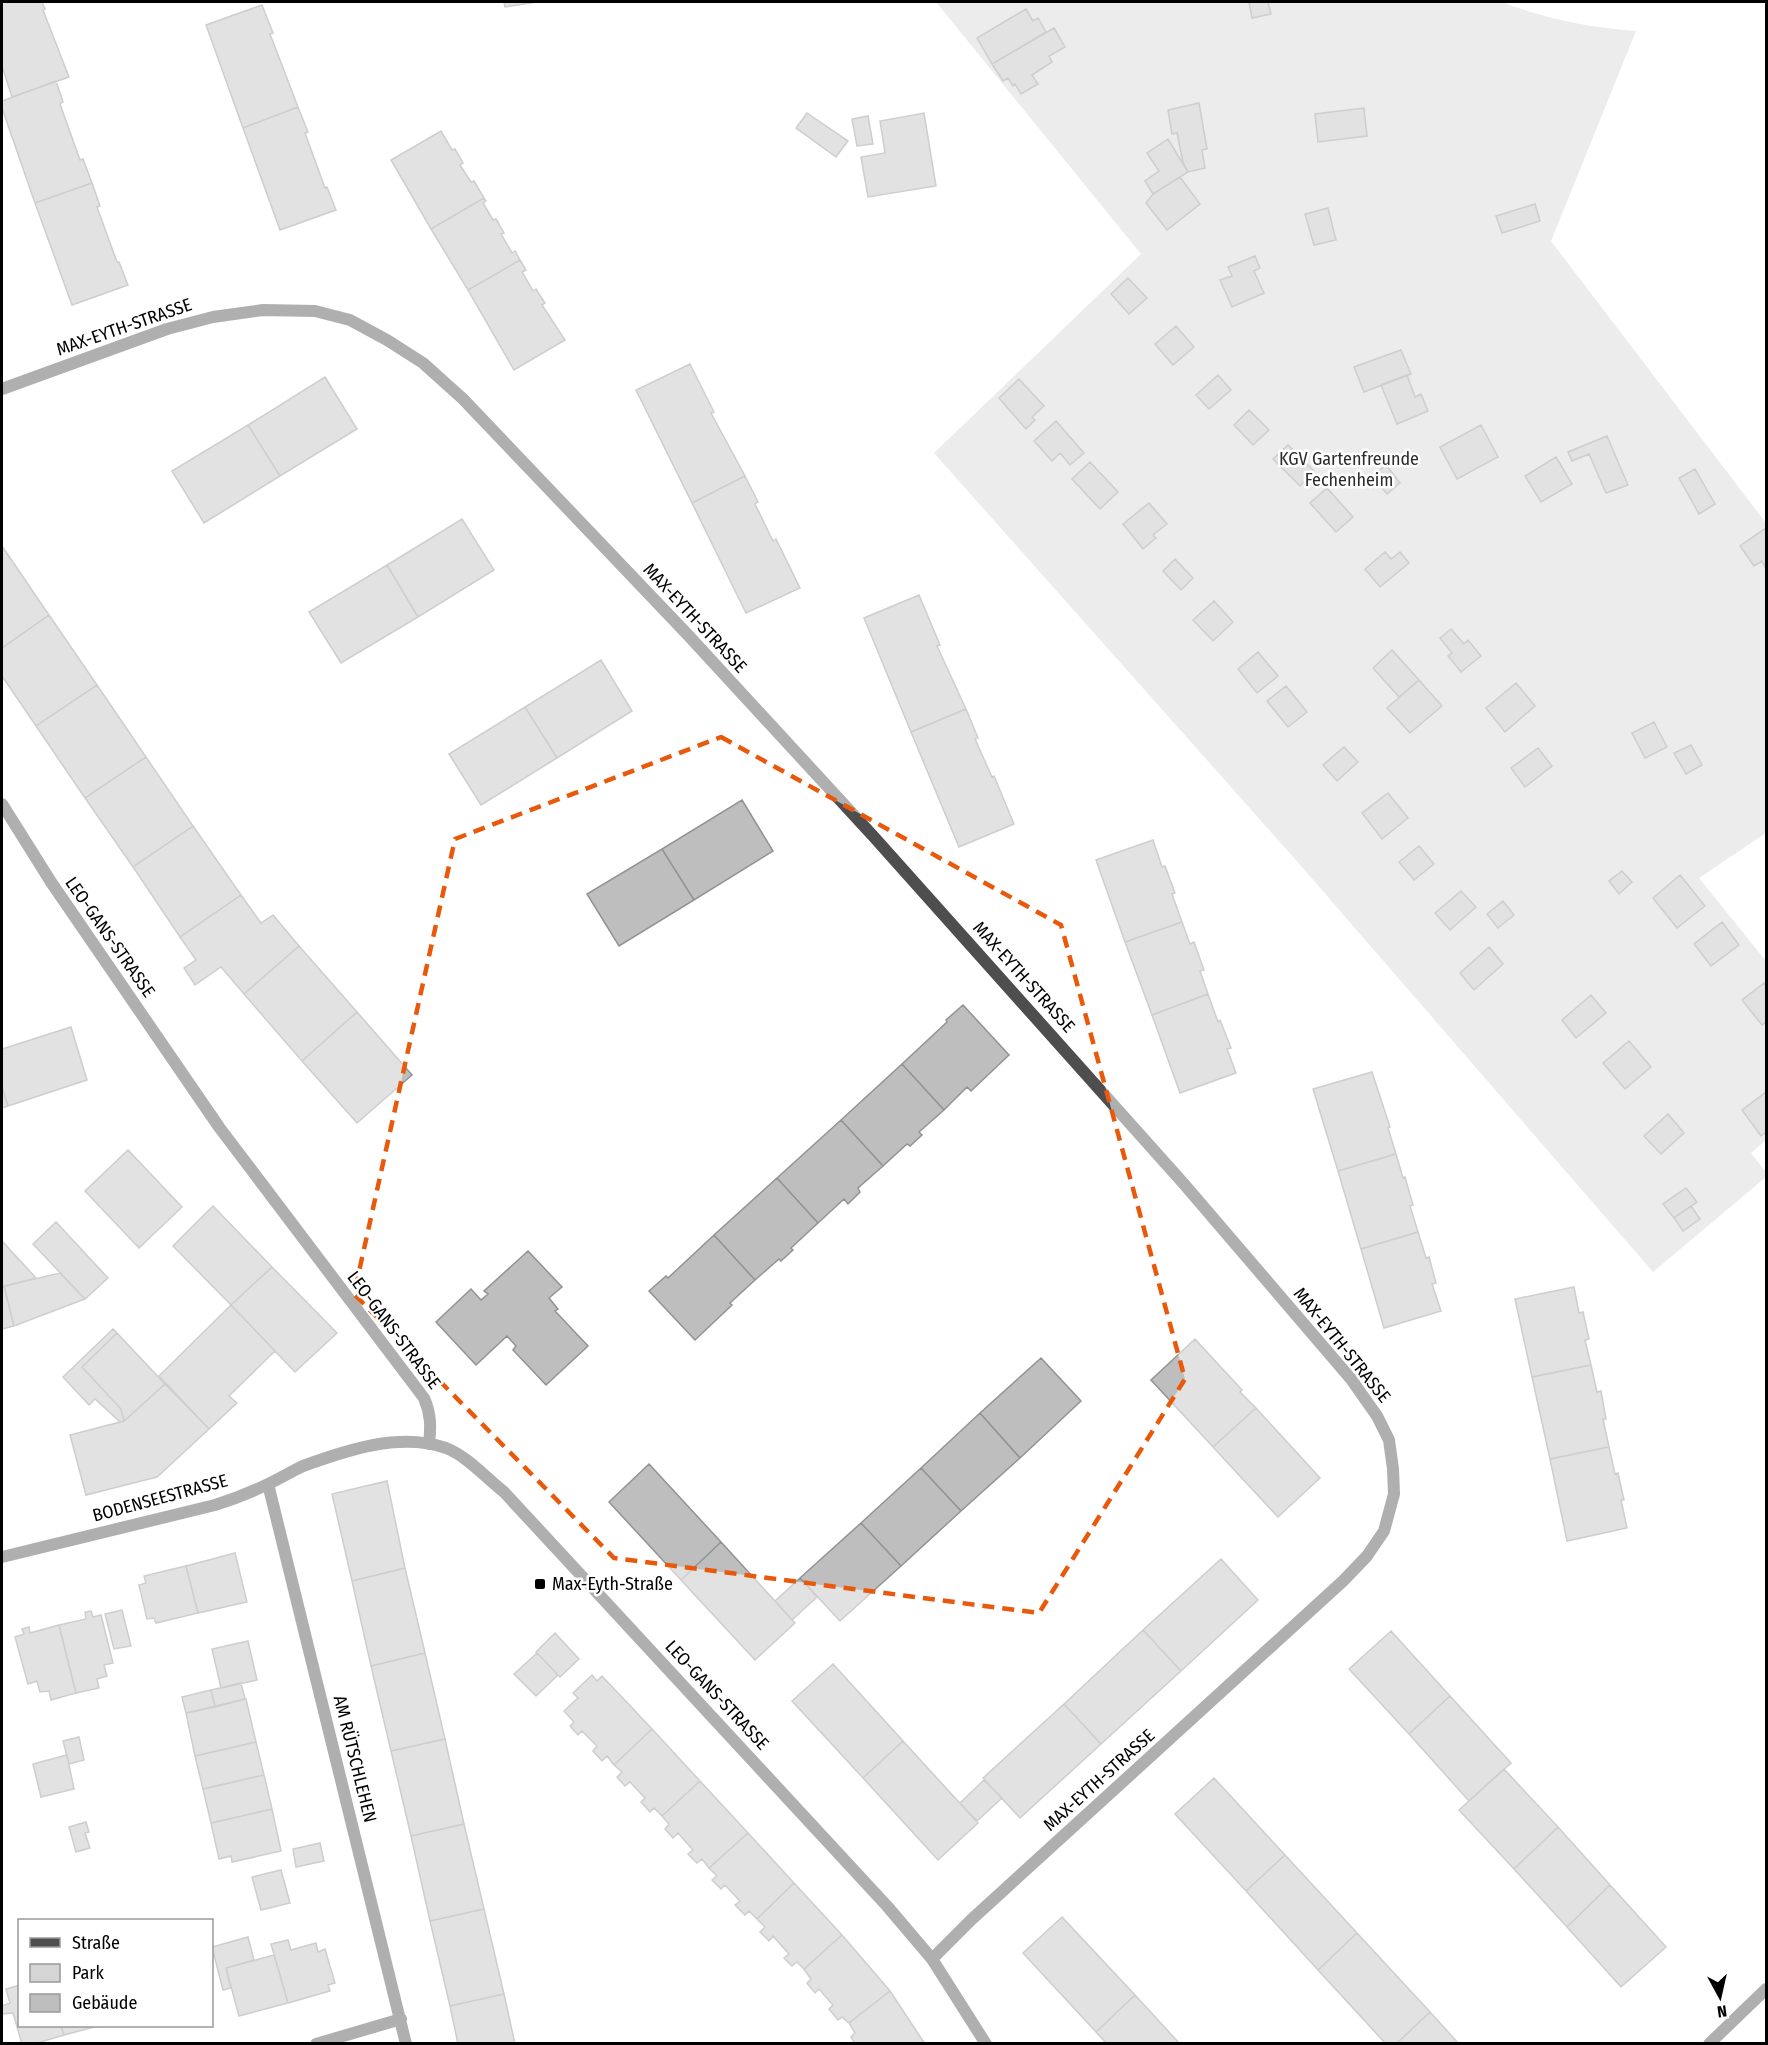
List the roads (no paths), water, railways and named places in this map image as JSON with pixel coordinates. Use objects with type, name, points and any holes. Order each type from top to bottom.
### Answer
[{"type":"street","name":"MAX-EYTH-STRASSE","points":[[2,389],[167,329],[213,317],[263,310],[315,311],[350,320],[423,363],[463,399],[608,551],[888,852],[1184,1184],[1351,1379],[1377,1416],[1389,1440],[1394,1494],[1384,1530],[1367,1556],[1343,1581],[971,1920],[932,1959]]},
{"type":"street","name":"LEO-GANS-STRASSE","points":[[2,804],[51,882],[219,1127],[424,1398],[430,1411],[429,1444],[447,1449],[463,1458],[504,1492],[879,1898],[932,1959],[986,2043]]},
{"type":"street","name":"BODENSEESTRASSE","points":[[2,1557],[215,1505],[234,1499],[302,1467],[371,1446],[405,1441],[429,1444]]},
{"type":"street","name":"AM RÜTSCHLEHEN","points":[[268,1484],[406,2043]]},
{"type":"street","points":[[1709,2043],[1767,1989]]},
{"type":"street","points":[[316,2043],[401,2019]]},
{"type":"place","name":"Max-Eyth-Straße","points":[[540,1584]]},
{"type":"park label","name":"KGV Gartenfreunde Fechenheim","points":[[1349,469]]}]
